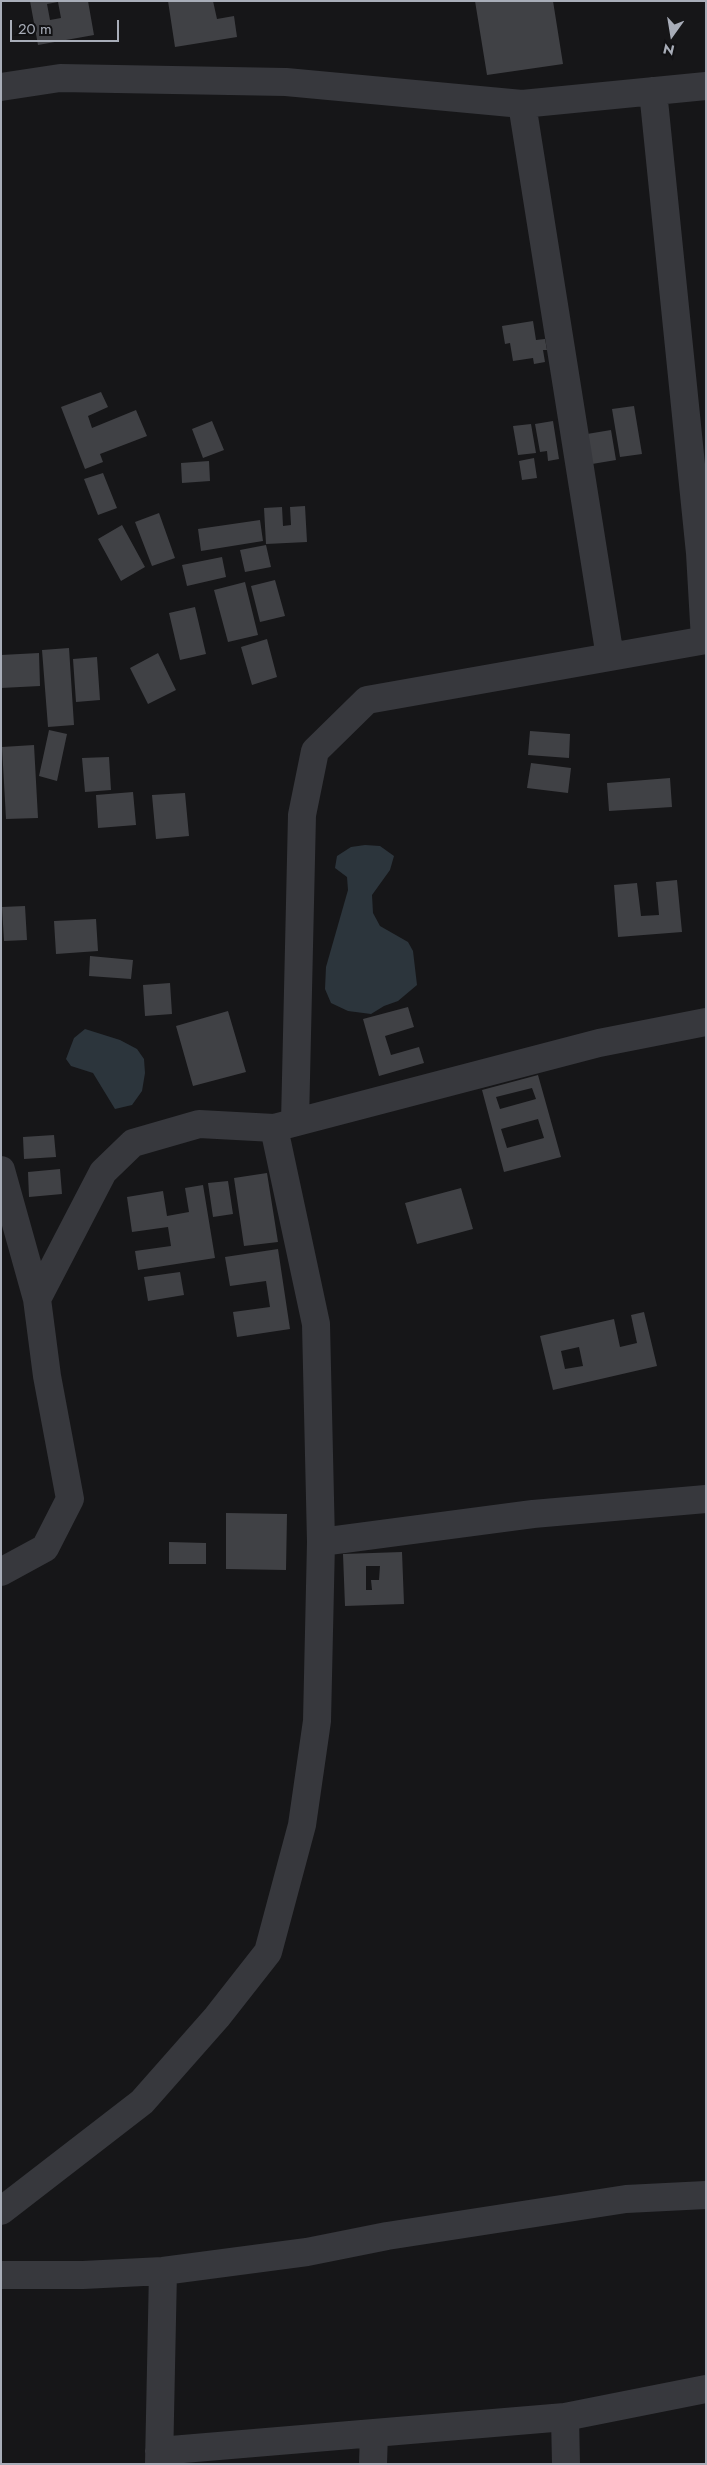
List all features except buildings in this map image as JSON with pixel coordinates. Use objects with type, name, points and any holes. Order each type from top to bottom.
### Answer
[{"type":"street","points":[[1,87],[60,78],[286,82],[522,104],[706,86]]},
{"type":"street","points":[[1,2211],[142,2102],[217,2017],[268,1952],[302,1824],[317,1721],[321,1542],[316,1324],[285,1125],[302,815],[315,751],[367,700],[706,640],[700,553],[653,91]]},
{"type":"street","points":[[522,104],[610,657]]},
{"type":"street","points":[[37,1299],[103,1172],[133,1143],[199,1124],[285,1125],[599,1043],[706,1022]]},
{"type":"street","points":[[1,1170],[37,1299],[47,1376],[70,1499],[44,1548],[1,1572]]},
{"type":"street","points":[[321,1542],[533,1514],[706,1499]]},
{"type":"street","points":[[1,2275],[83,2275],[163,2270],[307,2252],[388,2236],[626,2199],[706,2195]]},
{"type":"street","points":[[163,2270],[159,2457],[374,2433],[565,2417],[706,2389]]},
{"type":"street","points":[[565,2417],[566,2464]]},
{"type":"street","points":[[373,2464],[374,2433]]},
{"type":"shaded area","points":[[365,845],[380,846],[394,856],[390,870],[372,895],[373,913],[380,926],[408,942],[413,951],[417,985],[398,1001],[384,1006],[371,1014],[348,1011],[331,1003],[325,989],[326,967],[348,890],[347,877],[335,868],[337,856],[351,847]]},
{"type":"shaded area","points":[[85,1029],[120,1040],[137,1049],[144,1059],[145,1073],[142,1091],[132,1105],[115,1109],[93,1073],[71,1066],[66,1059],[74,1038]]}]
